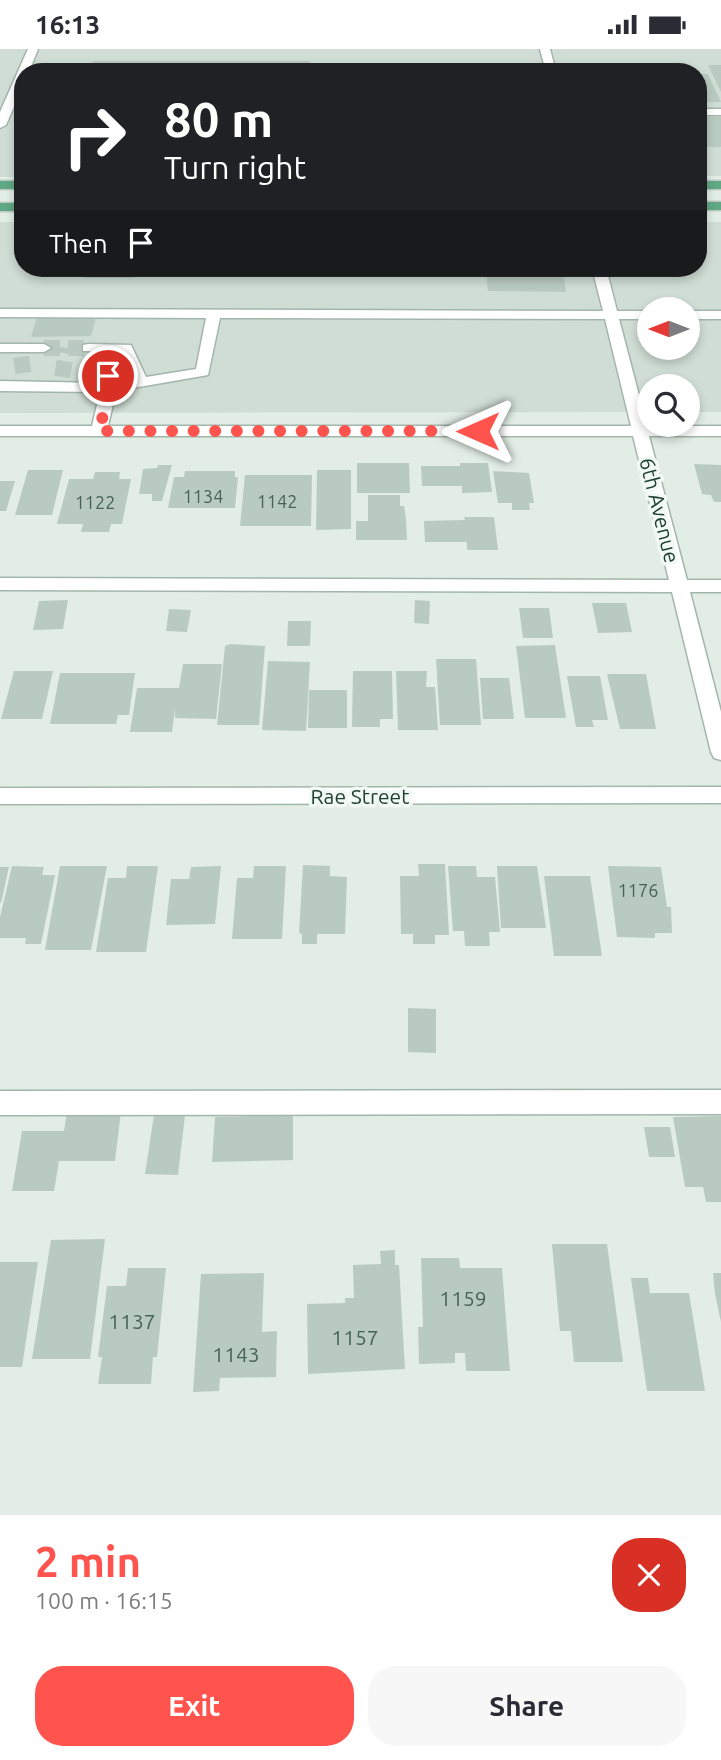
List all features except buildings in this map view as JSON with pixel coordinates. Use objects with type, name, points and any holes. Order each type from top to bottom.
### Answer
[{"type":"street","points":[[0,125],[4,106],[14,89]]},
{"type":"street","name":"6th Avenue","points":[[601,277],[637,419]]},
{"type":"street","points":[[0,313],[637,315]]},
{"type":"street","points":[[0,386],[25,382],[141,383],[204,372],[214,314]]},
{"type":"street","points":[[700,315],[721,315]]},
{"type":"street","points":[[0,348],[21,352],[44,348]]},
{"type":"street","points":[[98,351],[126,348],[141,383]]},
{"type":"street","points":[[99,431],[109,382]]},
{"type":"street","points":[[0,432],[637,431]]},
{"type":"street","points":[[700,431],[721,431]]},
{"type":"street","name":"6th Avenue","points":[[642,437],[721,752]]},
{"type":"street","points":[[0,584],[721,586]]},
{"type":"street","name":"Rae Street","points":[[0,796],[721,795]]},
{"type":"street","points":[[0,1103],[721,1103]]},
{"type":"shaded area","points":[[0,49],[721,49],[721,176],[707,176],[707,63],[14,63],[14,177],[0,177]]},
{"type":"shaded area","points":[[0,222],[14,222],[14,277],[707,277],[707,222],[721,222],[721,412],[700,412],[700,374],[637,374],[637,412],[0,413]]},
{"type":"tunnel","points":[[44,348],[67,348]]},
{"type":"tunnel","points":[[62,377],[67,348]]},
{"type":"tunnel","points":[[67,348],[88,348]]},
{"type":"tunnel","points":[[21,357],[24,377]]},
{"type":"tunnel","points":[[103,357],[108,376]]},
{"type":"route","points":[[108,376],[110,388],[99,431],[478,431]]}]
